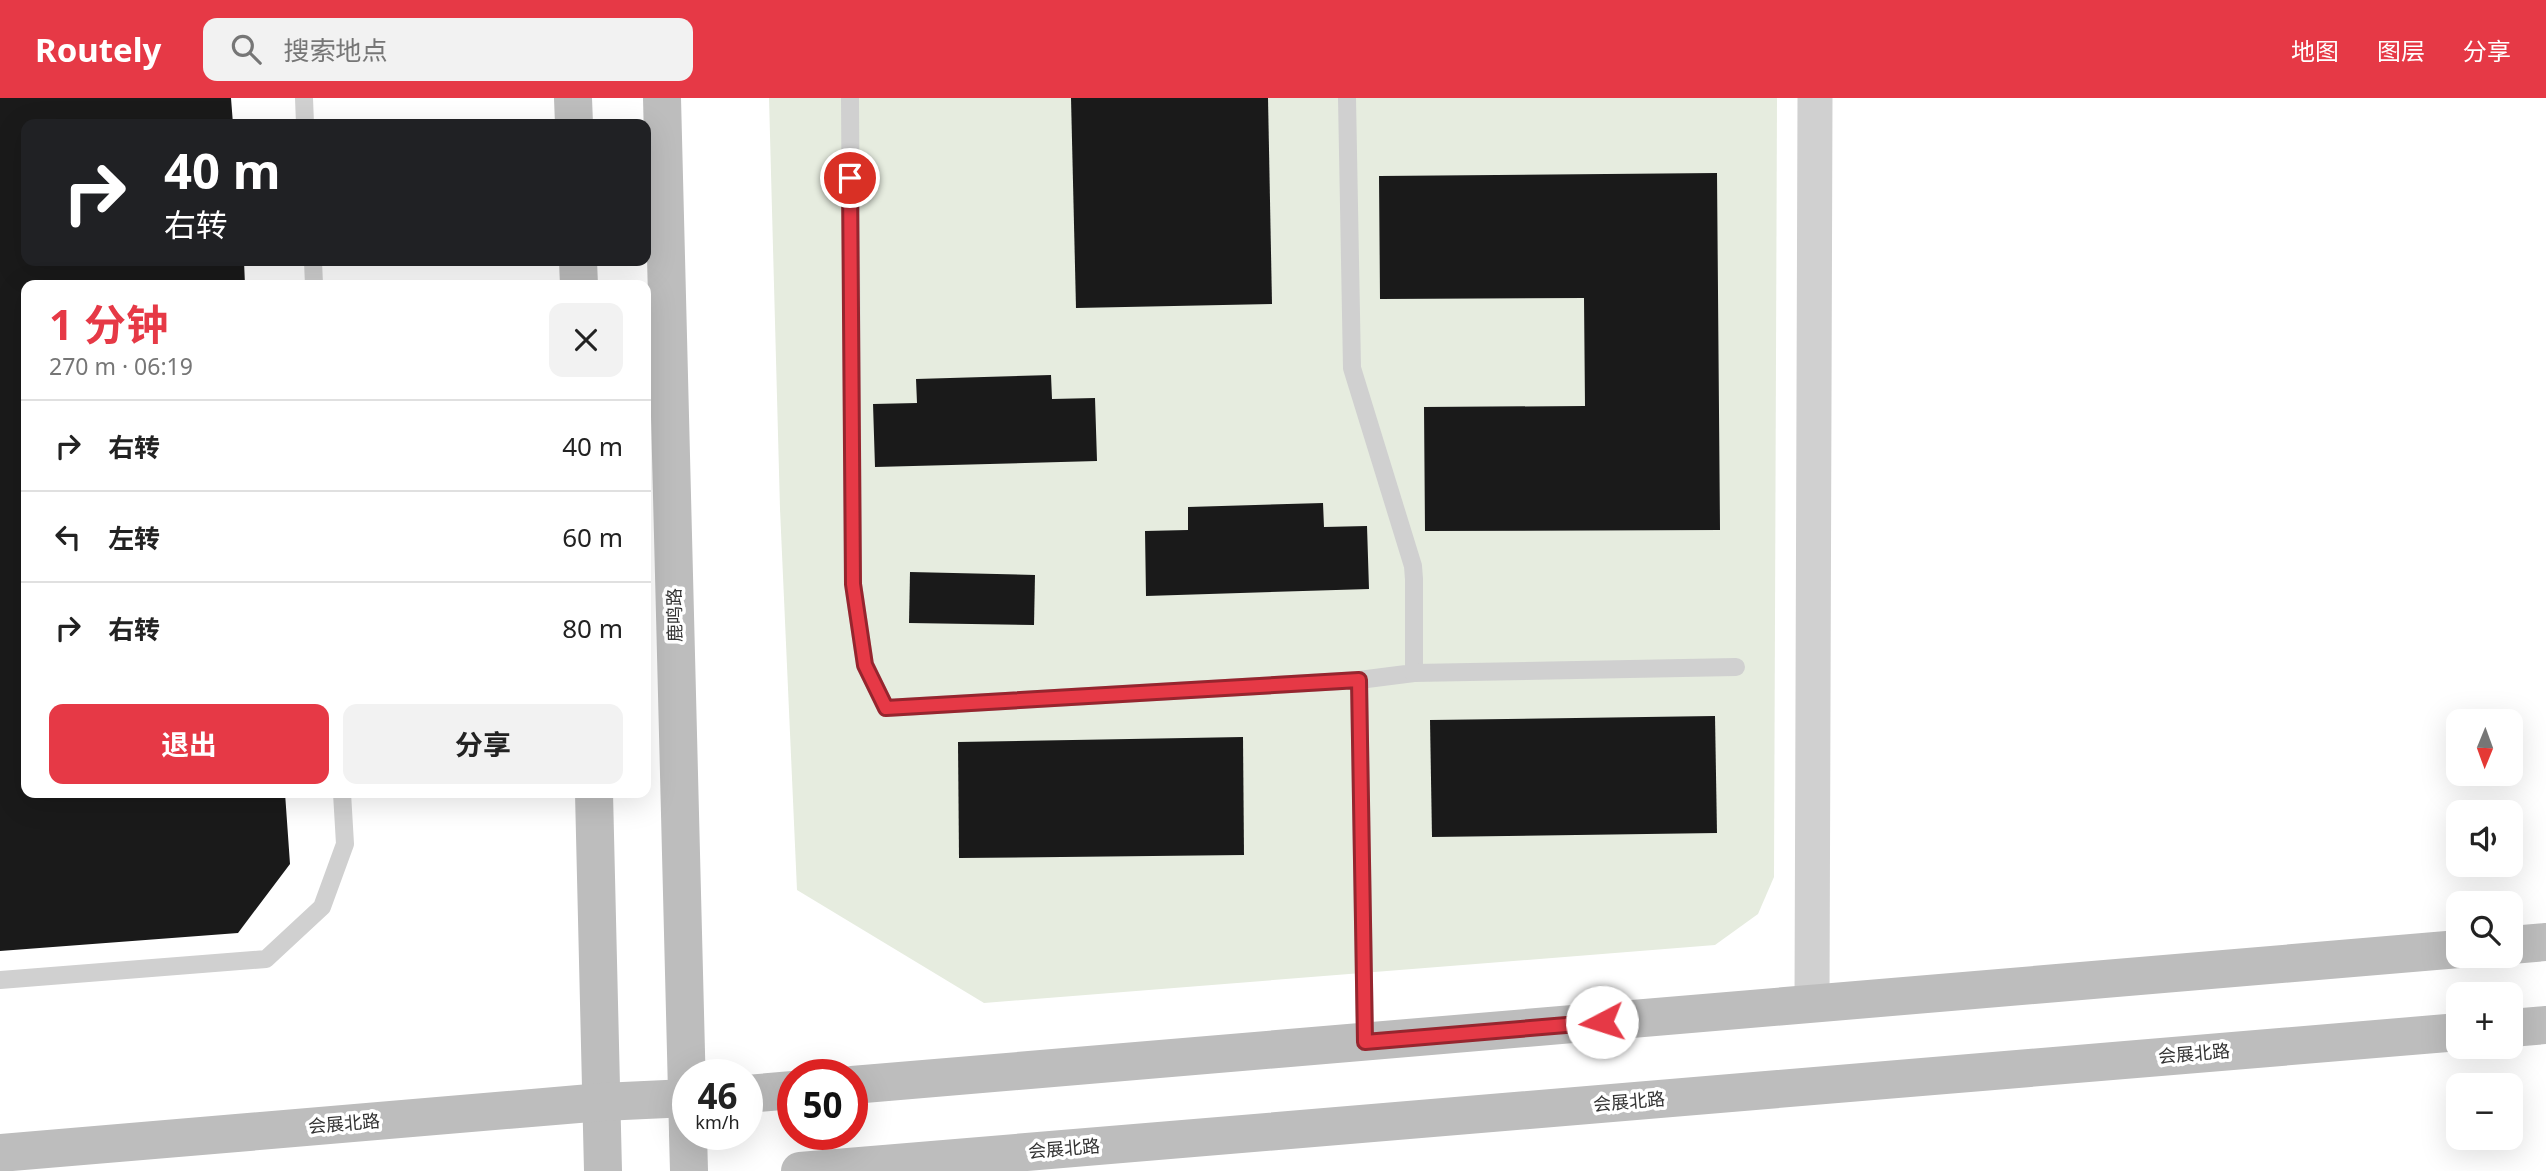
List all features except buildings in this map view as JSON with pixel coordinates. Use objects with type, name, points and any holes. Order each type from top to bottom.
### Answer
[{"type":"main road","points":[[573,98],[574,119]]},
{"type":"main road","name":"鹿鸣路","points":[[662,98],[686,1059]]},
{"type":"main road","points":[[594,798],[603,1171]]},
{"type":"main road","points":[[2523,944],[2546,942]]},
{"type":"main road","points":[[868,1084],[2446,950]]},
{"type":"main road","points":[[2523,1027],[2546,1025]]},
{"type":"main road","name":"会展北路","points":[[800,1171],[2446,1033]]},
{"type":"main road","name":"会展北路","points":[[0,1153],[602,1102],[672,1099]]},
{"type":"main road","name":"鹿鸣路","points":[[688,1150],[689,1171]]},
{"type":"street","points":[[1812,1004],[1815,98]]},
{"type":"lane","points":[[304,98],[305,119]]},
{"type":"lane","points":[[850,98],[853,584],[865,665],[886,708],[1359,680],[1414,673],[1736,667]]},
{"type":"lane","points":[[1347,98],[1352,368],[1413,566],[1414,673]]},
{"type":"lane","points":[[1359,680],[1365,1042]]},
{"type":"lane","points":[[0,980],[267,960],[322,907],[345,844],[342,798]]},
{"type":"shaded area","points":[[769,98],[1777,98],[1774,877],[1758,914],[1715,945],[984,1003],[797,890],[780,509]]},
{"type":"route","points":[[850,178],[853,584],[865,665],[886,708],[1359,680],[1365,1042],[1602,1022]]}]
